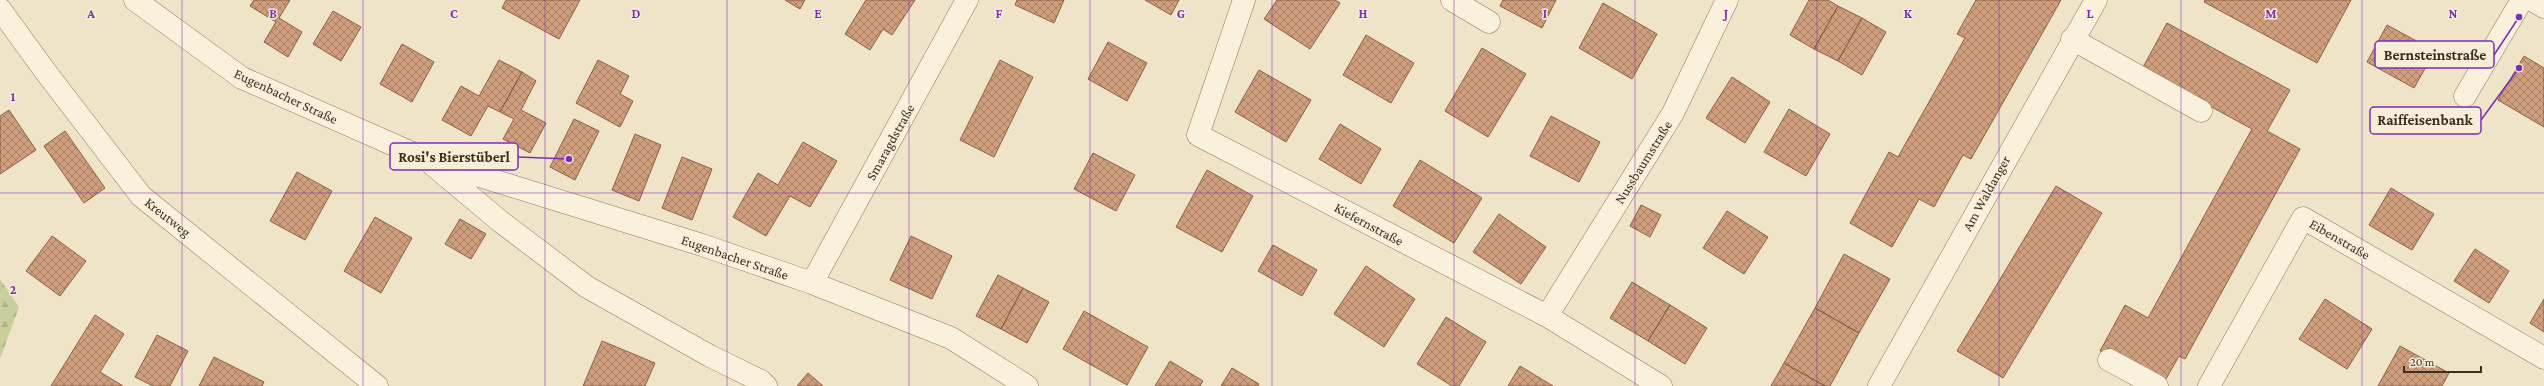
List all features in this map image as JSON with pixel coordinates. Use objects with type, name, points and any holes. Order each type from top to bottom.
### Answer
[{"type":"street","name":"Eugenbacher Straße","points":[[135,0],[242,78],[428,160],[702,245],[812,283],[950,338],[1027,386]]},
{"type":"street","name":"Smaragdstraße","points":[[812,283],[967,0]]},
{"type":"street","name":"Kiefernstraße","points":[[1244,0],[1198,135],[1547,316],[1661,386]]},
{"type":"street","points":[[1452,0],[1489,22]]},
{"type":"street","name":"Nussbaumstraße","points":[[1547,316],[1673,113],[1727,0]]},
{"type":"street","name":"Am Waldanger","points":[[1878,386],[2072,39],[2096,0]]},
{"type":"street","points":[[2465,96],[2522,0]]},
{"type":"street","points":[[2532,0],[2544,7]]},
{"type":"street","name":"Kreutweg","points":[[0,9],[44,71],[141,196],[377,386]]},
{"type":"street","points":[[2072,39],[2201,111]]},
{"type":"street","name":"Eugenbacher Straße","points":[[428,160],[501,222],[587,287],[766,386]]},
{"type":"street","name":"Eibenstraße","points":[[2209,386],[2303,218],[2544,358]]},
{"type":"street","points":[[2109,360],[2157,386]]},
{"type":"green space","points":[[0,279],[19,307],[0,359]]},
{"type":"building","points":[[254,0],[290,0],[279,18],[302,32],[288,57],[264,42],[276,22],[250,6]]},
{"type":"building","points":[[506,0],[580,0],[559,39],[502,8]]},
{"type":"building","points":[[785,0],[805,0],[800,9]]},
{"type":"building","points":[[866,0],[915,0],[892,35],[883,29],[870,50],[845,34]]},
{"type":"building","points":[[1017,0],[1064,0],[1054,23],[1015,5]]},
{"type":"building","points":[[1145,0],[1179,0],[1171,15]]},
{"type":"building","points":[[1277,0],[1335,0],[1340,3],[1310,49],[1264,19]]},
{"type":"building","points":[[1503,0],[1556,0],[1542,28],[1500,6]]},
{"type":"building","points":[[1809,0],[1828,0],[1838,6],[1814,49],[1790,35]]},
{"type":"building","points":[[1976,0],[2061,0],[1971,159],[1963,155],[1934,207],[1919,199],[1892,247],[1850,223],[1889,152],[1898,157],[1965,38],[1957,34]]},
{"type":"building","points":[[2205,0],[2351,0],[2317,63],[2204,2]]},
{"type":"building","points":[[1603,3],[1657,34],[1632,79],[1579,48]]},
{"type":"building","points":[[1838,6],[1862,18],[1838,61],[1814,49]]},
{"type":"building","points":[[333,11],[361,27],[341,61],[313,44]]},
{"type":"building","points":[[1862,18],[1886,32],[1862,75],[1838,61]]},
{"type":"building","points":[[2167,23],[2290,90],[2267,131],[2300,149],[2185,359],[2179,356],[2162,386],[2100,351],[2125,305],[2148,318],[2252,129],[2142,69]]},
{"type":"building","points":[[2387,25],[2435,51],[2414,88],[2367,62]]},
{"type":"building","points":[[1366,35],[1414,63],[1391,103],[1343,75]]},
{"type":"building","points":[[1108,42],[1147,63],[1127,101],[1088,79]]},
{"type":"building","points":[[402,44],[434,62],[412,102],[380,84]]},
{"type":"building","points":[[1482,48],[1526,74],[1488,137],[1445,111]]},
{"type":"building","points":[[2524,56],[2544,68],[2544,127],[2498,100]]},
{"type":"building","points":[[499,60],[522,72],[500,112],[488,106],[471,136],[442,120],[461,86],[479,96]]},
{"type":"building","points":[[598,60],[629,76],[620,94],[633,101],[620,127],[576,103]]},
{"type":"building","points":[[1000,60],[1033,77],[994,157],[960,140]]},
{"type":"building","points":[[1259,70],[1311,100],[1286,142],[1235,112]]},
{"type":"building","points":[[522,72],[536,81],[521,110],[546,123],[530,153],[503,139],[514,119],[500,112]]},
{"type":"building","points":[[1732,77],[1770,102],[1745,143],[1706,118]]},
{"type":"building","points":[[1789,109],[1830,134],[1806,176],[1764,152]]},
{"type":"building","points":[[9,110],[36,150],[0,174],[0,116]]},
{"type":"building","points":[[1551,116],[1600,142],[1579,182],[1530,156]]},
{"type":"building","points":[[574,119],[599,131],[575,180],[550,167]]},
{"type":"building","points":[[1340,124],[1381,149],[1361,184],[1319,159]]},
{"type":"building","points":[[65,131],[105,188],[84,203],[44,146]]},
{"type":"building","points":[[635,134],[661,145],[639,201],[612,190]]},
{"type":"building","points":[[803,142],[837,161],[810,207],[790,196],[766,236],[733,217],[758,173],[778,185]]},
{"type":"building","points":[[1093,153],[1135,175],[1116,211],[1074,189]]},
{"type":"building","points":[[682,157],[712,169],[692,220],[662,208]]},
{"type":"building","points":[[1420,160],[1482,198],[1454,243],[1393,206]]},
{"type":"building","points":[[1207,170],[1253,196],[1222,252],[1176,227]]},
{"type":"building","points":[[297,172],[332,191],[305,240],[270,221]]},
{"type":"building","points":[[2056,186],[2102,213],[2003,378],[1957,351]]},
{"type":"building","points":[[2391,188],[2434,214],[2412,250],[2369,225]]},
{"type":"building","points":[[1641,205],[1661,215],[1650,237],[1630,226]]},
{"type":"building","points":[[1727,211],[1768,237],[1744,274],[1703,248]]},
{"type":"building","points":[[1499,214],[1546,247],[1521,284],[1473,252]]},
{"type":"building","points":[[375,217],[412,238],[381,293],[344,271]]},
{"type":"building","points":[[460,219],[486,234],[471,259],[445,244]]},
{"type":"building","points":[[52,236],[86,261],[60,296],[26,271]]},
{"type":"building","points":[[911,236],[952,256],[932,299],[890,280]]},
{"type":"building","points":[[1273,245],[1317,270],[1302,296],[1258,271]]},
{"type":"building","points":[[2475,249],[2509,271],[2489,303],[2454,281]]},
{"type":"building","points":[[1844,254],[1890,279],[1859,333],[1815,308]]},
{"type":"building","points":[[1366,266],[1415,299],[1384,347],[1334,314]]},
{"type":"building","points":[[998,275],[1023,288],[1001,329],[976,316]]},
{"type":"building","points":[[1632,282],[1670,305],[1648,341],[1610,318]]},
{"type":"building","points":[[1023,288],[1049,302],[1027,343],[1001,329]]},
{"type":"building","points":[[2325,299],[2372,329],[2347,369],[2299,339]]},
{"type":"building","points":[[2544,299],[2544,332],[2530,323]]},
{"type":"building","points":[[1670,305],[1707,328],[1685,364],[1648,341]]},
{"type":"building","points":[[1815,308],[1859,333],[1830,386],[1825,386],[1784,363]]},
{"type":"building","points":[[1084,311],[1148,347],[1127,385],[1063,349]]},
{"type":"building","points":[[95,315],[124,334],[100,372],[123,386],[51,386]]},
{"type":"building","points":[[1446,317],[1486,342],[1459,386],[1452,386],[1417,364]]},
{"type":"building","points":[[157,335],[188,351],[170,386],[153,386],[135,377]]},
{"type":"building","points":[[602,341],[655,363],[645,386],[583,386]]},
{"type":"building","points":[[2400,346],[2449,373],[2442,386],[2378,386]]},
{"type":"building","points":[[214,357],[264,382],[262,386],[199,386]]},
{"type":"building","points":[[1170,361],[1203,381],[1200,386],[1155,386]]},
{"type":"building","points":[[1784,363],[1825,386],[1771,386]]},
{"type":"building","points":[[1520,366],[1553,386],[1508,386]]},
{"type":"building","points":[[1232,368],[1259,384],[1258,386],[1221,386]]},
{"type":"building","points":[[808,373],[823,386],[797,386]]},
{"type":"place","name":"Bernsteinstraße","points":[[2519,17]]},
{"type":"place","name":"Raiffeisenbank","points":[[2519,68]]},
{"type":"place","name":"Rosi's Bierstüberl","points":[[569,159]]}]
